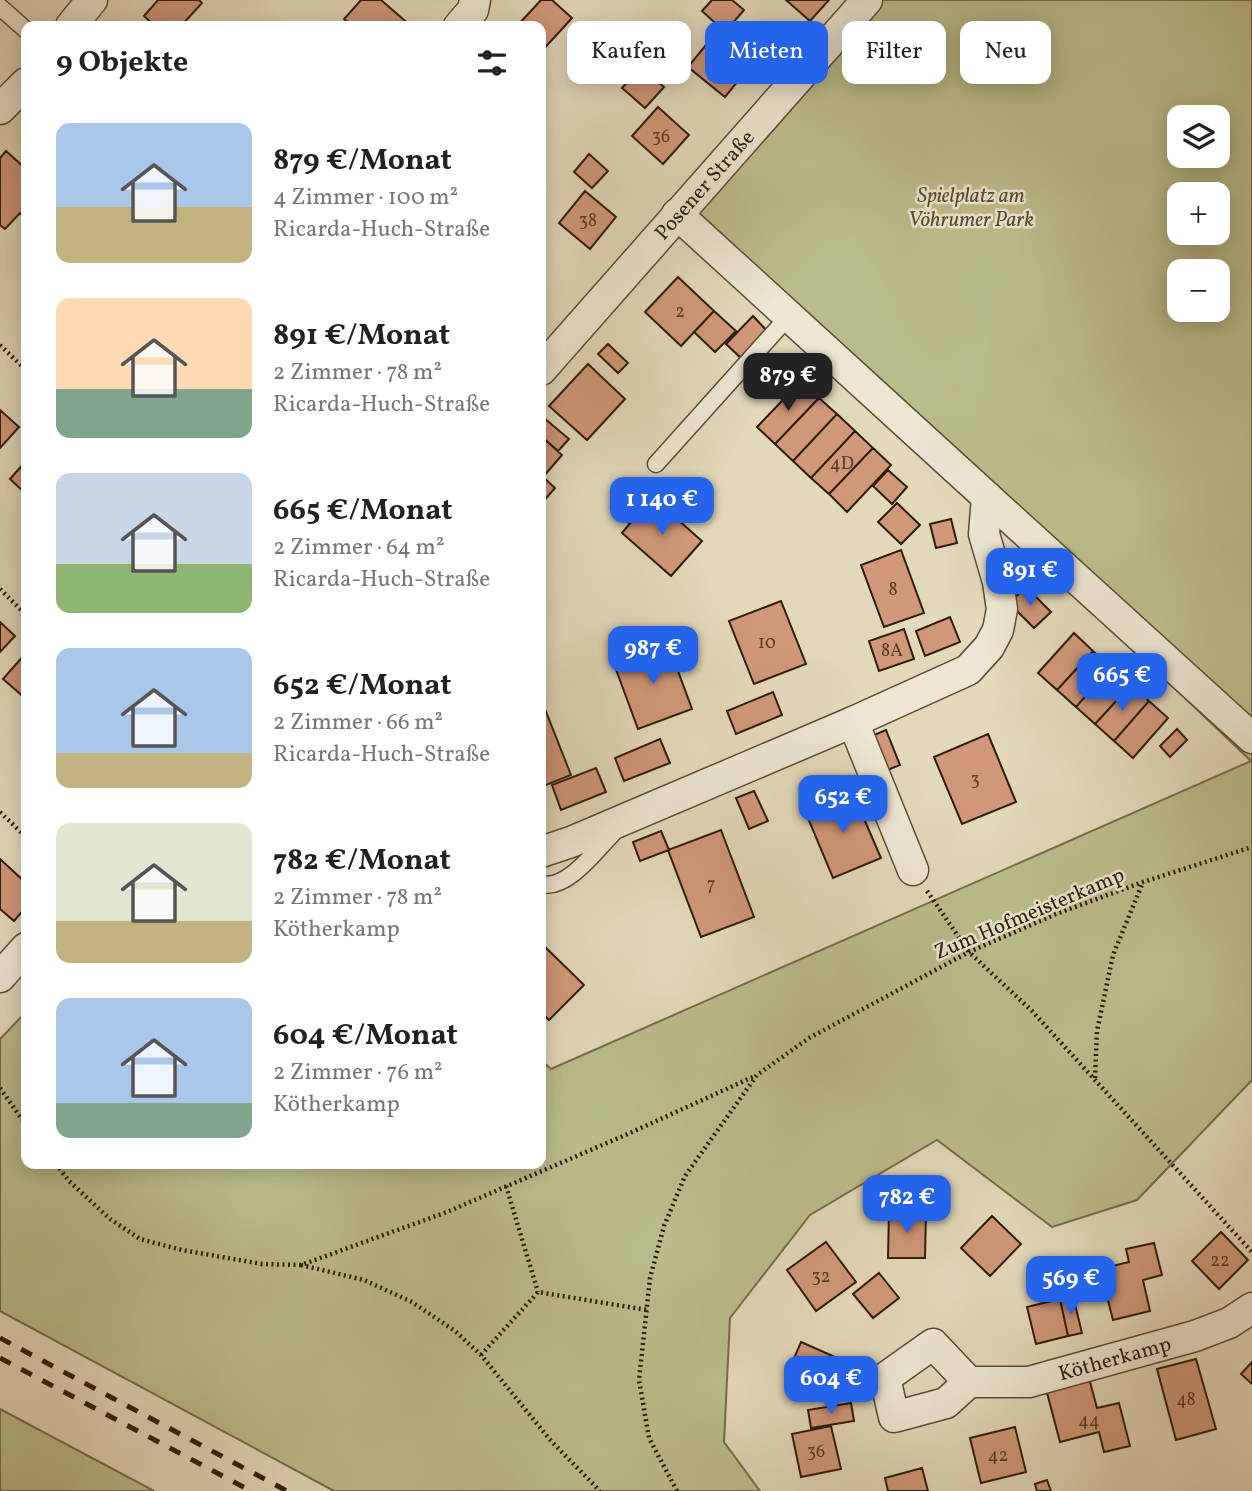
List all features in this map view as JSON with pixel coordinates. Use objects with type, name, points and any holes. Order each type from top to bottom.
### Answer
[{"type":"street","points":[[75,21],[92,0]]},
{"type":"street","points":[[463,21],[473,10],[475,0]]},
{"type":"street","name":"Posener Straße","points":[[546,364],[867,0]]},
{"type":"street","points":[[0,109],[21,91]]},
{"type":"street","points":[[677,214],[1252,738]]},
{"type":"street","points":[[546,850],[853,722],[968,670],[989,647],[998,630],[1002,609],[998,582],[984,534],[987,497]]},
{"type":"street","points":[[853,722],[913,870]]},
{"type":"street","points":[[0,977],[21,954]]},
{"type":"street","name":"Kötherkamp","points":[[969,1381],[1030,1382],[1195,1336],[1229,1323],[1252,1308]]},
{"type":"lane","points":[[0,7],[21,26]]},
{"type":"lane","points":[[656,464],[789,316]]},
{"type":"lane","points":[[546,886],[568,878],[628,817]]},
{"type":"path","points":[[0,345],[21,363]]},
{"type":"path","points":[[0,589],[21,610]]},
{"type":"path","points":[[0,812],[21,832]]},
{"type":"path","name":"Zum Hofmeisterkamp","points":[[546,1169],[757,1075],[809,1038],[969,952],[1056,914],[1143,882],[1252,847]]},
{"type":"path","points":[[913,870],[969,952],[1032,1011],[1252,1252]]},
{"type":"path","points":[[1095,1079],[1097,1031],[1113,955],[1143,882]]},
{"type":"path","name":"Zum Hofmeisterkamp","points":[[677,1491],[649,1438],[639,1380],[650,1278],[664,1226],[685,1175],[757,1075]]},
{"type":"path","points":[[0,1088],[21,1118]]},
{"type":"path","name":"Zum Hofmeisterkamp","points":[[60,1169],[110,1219],[140,1239],[182,1250],[261,1264],[300,1265],[364,1280],[412,1303],[456,1331],[481,1356],[551,1441],[600,1491]]},
{"type":"path","name":"Zum Hofmeisterkamp","points":[[300,1265],[447,1212],[545,1169]]},
{"type":"path","points":[[506,1186],[538,1292]]},
{"type":"path","points":[[538,1292],[647,1310]]},
{"type":"path","points":[[481,1356],[538,1292]]},
{"type":"green space","name":"Spielplatz am Vöhrumer Park","points":[[867,0],[1252,0],[1252,1080],[1137,1200],[1052,1227],[937,1140],[810,1215],[730,1318],[724,1442],[760,1491],[334,1491],[0,1311],[0,1039],[21,1017],[21,1169],[546,1169],[546,1064],[551,1069],[1251,761],[677,214],[792,84],[828,84],[828,44],[842,28],[842,84],[946,84],[946,21],[848,21]]},
{"type":"green space","points":[[0,1409],[154,1491],[0,1491]]},
{"type":"building","points":[[158,0],[199,0],[202,3],[186,21],[150,21],[144,16]]},
{"type":"building","points":[[361,0],[381,0],[405,21],[347,21],[344,19]]},
{"type":"building","points":[[541,0],[552,0],[572,18],[546,47],[546,21],[522,21]]},
{"type":"building","points":[[712,0],[732,0],[744,10],[734,21],[713,21],[702,11]]},
{"type":"building","points":[[786,0],[829,0],[810,21]]},
{"type":"building","points":[[705,46],[705,81],[691,69],[691,63]]},
{"type":"building","points":[[626,84],[661,84],[664,87],[645,108],[622,88]]},
{"type":"building","points":[[709,84],[736,84],[725,97]]},
{"type":"building","points":[[658,107],[689,135],[663,164],[632,136]]},
{"type":"building","points":[[6,151],[21,164],[21,214],[5,229],[0,225],[0,158]]},
{"type":"building","points":[[589,154],[608,171],[592,188],[574,172]]},
{"type":"building","points":[[585,191],[616,217],[590,249],[559,223]]},
{"type":"building","points":[[678,277],[714,311],[681,346],[645,312]]},
{"type":"building","points":[[714,311],[736,331],[715,352],[694,332]]},
{"type":"building","points":[[753,316],[769,333],[742,359],[726,344]]},
{"type":"building","points":[[608,344],[628,363],[618,373],[598,354]]},
{"type":"building","points":[[588,364],[625,399],[587,440],[549,406]]},
{"type":"building","points":[[801,381],[819,398],[775,444],[757,427]]},
{"type":"building","points":[[819,398],[837,414],[793,461],[775,444]]},
{"type":"building","points":[[0,410],[19,427],[0,448]]},
{"type":"building","points":[[837,414],[855,431],[811,478],[793,461]]},
{"type":"building","points":[[546,420],[569,439],[558,451],[546,440]]},
{"type":"building","points":[[855,431],[873,448],[829,494],[811,478]]},
{"type":"building","points":[[546,441],[562,455],[546,474]]},
{"type":"building","points":[[873,448],[891,465],[847,512],[829,494]]},
{"type":"building","points":[[21,467],[21,489],[10,479]]},
{"type":"building","points":[[888,470],[907,487],[892,504],[873,486]]},
{"type":"building","points":[[546,480],[555,488],[546,498]]},
{"type":"building","points":[[634,481],[652,497],[629,523],[611,507]]},
{"type":"building","points":[[652,497],[702,541],[671,576],[622,533]]},
{"type":"building","points":[[897,503],[920,525],[901,544],[878,522]]},
{"type":"building","points":[[951,519],[957,543],[936,548],[930,524]]},
{"type":"building","points":[[901,550],[924,613],[884,627],[861,565]]},
{"type":"building","points":[[1020,561],[1026,578],[1008,585],[1002,567]]},
{"type":"building","points":[[1026,587],[1051,612],[1034,628],[1009,603]]},
{"type":"building","points":[[781,601],[806,664],[754,684],[729,621]]},
{"type":"building","points":[[950,617],[960,642],[925,656],[916,631]]},
{"type":"building","points":[[0,622],[15,636],[0,652]]},
{"type":"building","points":[[904,629],[914,659],[879,671],[869,641]]},
{"type":"building","points":[[1074,633],[1093,651],[1057,690],[1038,673]]},
{"type":"building","points":[[668,644],[692,709],[638,729],[614,664]]},
{"type":"building","points":[[1093,651],[1111,667],[1076,707],[1057,690]]},
{"type":"building","points":[[21,659],[21,695],[3,679]]},
{"type":"building","points":[[1111,667],[1131,685],[1095,724],[1076,707]]},
{"type":"building","points":[[1131,685],[1149,701],[1114,741],[1095,724]]},
{"type":"building","points":[[773,692],[782,715],[736,734],[727,711]]},
{"type":"building","points":[[1149,701],[1168,718],[1133,758],[1114,741]]},
{"type":"building","points":[[546,712],[571,775],[546,785]]},
{"type":"building","points":[[1177,729],[1187,740],[1170,757],[1160,746]]},
{"type":"building","points":[[886,730],[900,765],[880,773],[867,738]]},
{"type":"building","points":[[988,734],[1016,802],[962,824],[934,757]]},
{"type":"building","points":[[660,739],[670,763],[624,781],[615,758]]},
{"type":"building","points":[[596,768],[606,792],[561,810],[552,785]]},
{"type":"building","points":[[754,791],[768,821],[749,829],[736,798]]},
{"type":"building","points":[[852,791],[881,858],[833,878],[805,811]]},
{"type":"building","points":[[721,830],[754,917],[701,937],[668,850]]},
{"type":"building","points":[[661,831],[669,850],[640,861],[633,842]]},
{"type":"building","points":[[0,859],[21,878],[21,913],[14,921],[0,909]]},
{"type":"building","points":[[546,948],[584,985],[549,1020],[546,1017]]},
{"type":"building","points":[[889,1211],[926,1212],[925,1258],[888,1258]]},
{"type":"building","points":[[992,1216],[1021,1244],[990,1276],[961,1248]]},
{"type":"building","points":[[1221,1232],[1248,1260],[1219,1289],[1192,1261]]},
{"type":"building","points":[[826,1242],[856,1282],[816,1311],[787,1270]]},
{"type":"building","points":[[1154,1243],[1162,1275],[1143,1280],[1150,1311],[1113,1320],[1100,1269],[1129,1262],[1126,1249]]},
{"type":"building","points":[[879,1273],[899,1298],[873,1318],[853,1294]]},
{"type":"building","points":[[1073,1296],[1082,1333],[1068,1336],[1060,1299]]},
{"type":"building","points":[[1060,1299],[1068,1336],[1036,1344],[1027,1307]]},
{"type":"building","points":[[801,1342],[835,1357],[820,1391],[786,1377]]},
{"type":"building","points":[[1196,1359],[1216,1429],[1176,1440],[1157,1369]]},
{"type":"building","points":[[1252,1362],[1252,1384],[1241,1374]]},
{"type":"building","points":[[1089,1378],[1097,1408],[1119,1403],[1130,1446],[1104,1452],[1099,1432],[1060,1442],[1046,1389]]},
{"type":"building","points":[[851,1403],[854,1421],[811,1428],[808,1410]]},
{"type":"building","points":[[831,1426],[841,1469],[801,1477],[792,1434]]},
{"type":"building","points":[[1015,1427],[1026,1472],[981,1483],[970,1438]]},
{"type":"building","points":[[922,1468],[928,1491],[888,1491],[885,1478]]},
{"type":"building","points":[[1047,1480],[1051,1491],[1037,1491],[1035,1484]]},
{"type":"railway","points":[[0,1338],[287,1491]]},
{"type":"railway","points":[[0,1358],[251,1491]]}]
